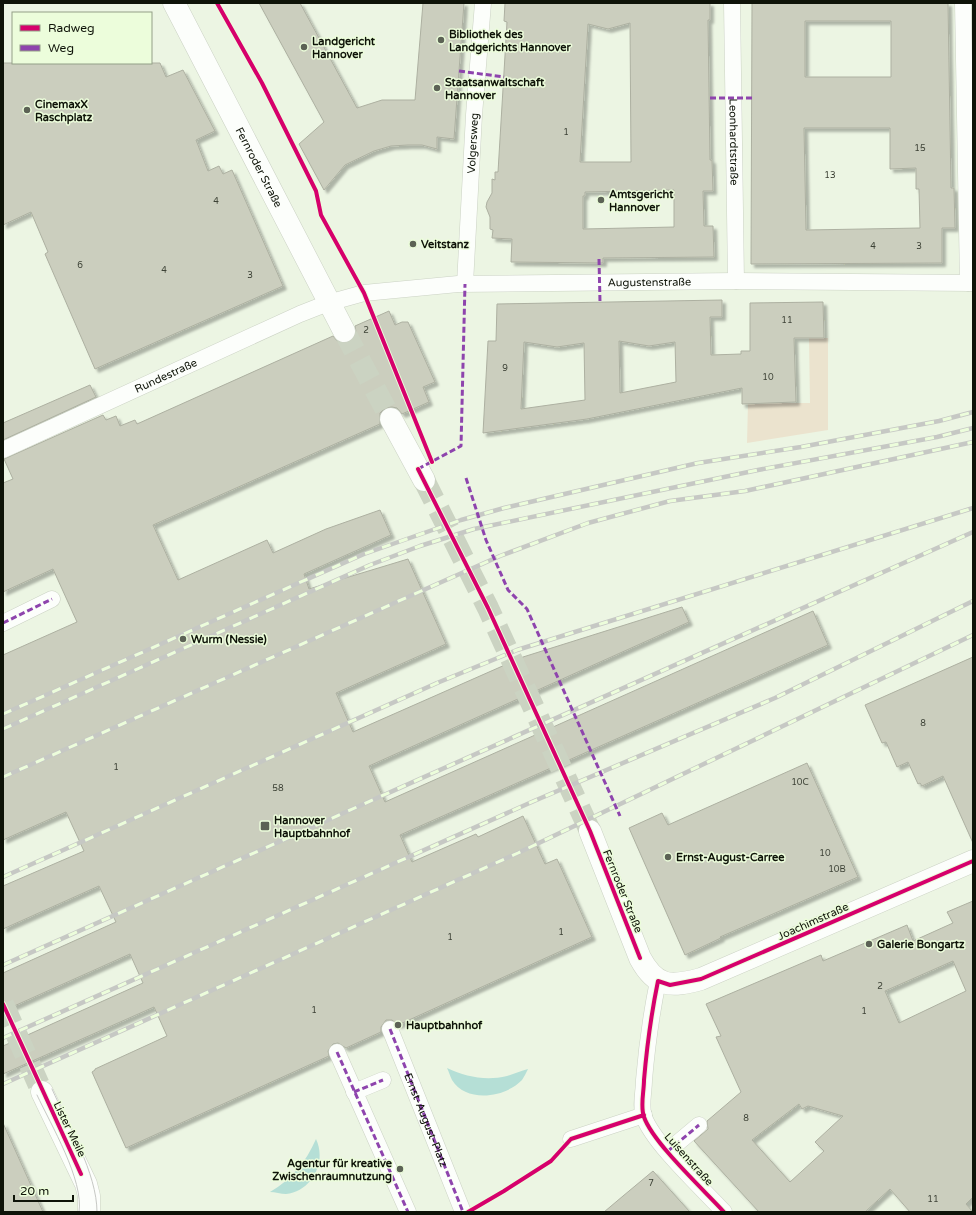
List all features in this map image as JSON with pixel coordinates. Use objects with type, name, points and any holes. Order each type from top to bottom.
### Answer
[{"type":"street","name":"Fernroder Straße","points":[[174,3],[328,303],[344,331]]},
{"type":"street","name":"Volgersweg","points":[[465,284],[483,3]]},
{"type":"street","name":"Leonhardtstraße","points":[[732,3],[736,281]]},
{"type":"street","points":[[963,3],[970,283]]},
{"type":"street","name":"Augustenstraße","points":[[328,303],[364,293],[465,284],[736,281],[970,283]]},
{"type":"street","name":"Rundestraße","points":[[3,450],[300,314],[328,303]]},
{"type":"street","points":[[391,419],[424,480]]},
{"type":"street","points":[[3,623],[52,599]]},
{"type":"street","name":"Fernroder Straße","points":[[590,831],[640,958],[646,970],[658,981]]},
{"type":"street","name":"Joachimstraße","points":[[658,981],[670,985],[701,979],[973,861]]},
{"type":"street","points":[[571,1139],[644,1115],[643,1102],[647,1037],[658,981]]},
{"type":"street","name":"Ernst-August-Platz","points":[[390,1028],[463,1212]]},
{"type":"street","points":[[337,1052],[408,1212]]},
{"type":"street","points":[[354,1092],[383,1080]]},
{"type":"street","name":"Lister Meile","points":[[42,1092],[86,1184],[89,1212]]},
{"type":"street","name":"Luisenstraße","points":[[644,1115],[649,1127],[668,1151],[724,1212]]},
{"type":"street","name":"Luisenstraße","points":[[668,1151],[699,1125]]},
{"type":"shaded area","points":[[809,338],[828,338],[828,430],[747,443],[748,403],[810,403]]},
{"type":"water","points":[[447,1068],[461,1074],[484,1078],[507,1076],[528,1069],[522,1080],[506,1091],[496,1094],[476,1095],[466,1092],[458,1087],[452,1080]]},
{"type":"water","points":[[316,1139],[320,1157],[315,1174],[310,1181],[295,1192],[286,1194],[270,1192],[292,1176],[308,1155]]},
{"type":"building","name":"Staatsanwaltschaft Hannover","points":[[259,3],[300,3],[357,108],[382,100],[415,100],[423,3],[464,3],[454,139],[437,137],[437,149],[422,145],[408,145],[391,146],[374,151],[345,165],[324,190],[299,144],[324,122]]},
{"type":"building","points":[[505,3],[710,3],[710,20],[708,20],[710,160],[712,160],[713,191],[703,191],[704,226],[713,226],[714,257],[603,258],[603,263],[511,262],[512,239],[492,238],[493,230],[490,229],[490,217],[486,207],[492,193],[492,179],[495,180],[495,172],[498,172],[507,22],[504,21]],"holes":[[[630,23],[631,162],[580,162],[588,24],[608,29]],[[674,190],[674,227],[583,229],[583,196],[585,196],[585,192]]]},
{"type":"building","points":[[752,3],[948,3],[951,188],[954,188],[955,228],[942,228],[942,263],[751,264]],"holes":[[[805,21],[891,21],[891,77],[805,77]],[[804,128],[890,128],[890,169],[916,168],[916,189],[919,189],[920,228],[806,230]]]},
{"type":"building","points":[[3,63],[160,63],[166,77],[183,70],[215,131],[196,140],[208,171],[219,166],[223,174],[232,170],[283,286],[95,369],[45,254],[48,252],[31,212],[3,225]]},
{"type":"building","points":[[722,300],[722,317],[710,317],[711,355],[741,354],[741,351],[750,351],[750,303],[823,302],[824,338],[794,338],[796,402],[742,404],[742,388],[587,419],[483,433],[488,341],[496,341],[497,304]],"holes":[[[619,341],[649,346],[675,342],[676,382],[620,393]],[[524,342],[557,347],[584,343],[585,400],[521,409]]]},
{"type":"building","points":[[389,311],[395,325],[402,322],[408,322],[435,382],[423,387],[429,402],[402,414],[397,408],[385,408],[380,413],[380,424],[153,525],[178,580],[267,540],[273,553],[326,529],[380,510],[391,535],[304,574],[309,589],[408,559],[446,644],[336,693],[353,732],[523,657],[682,607],[689,622],[369,766],[385,802],[813,611],[828,645],[400,835],[412,862],[476,834],[478,837],[523,816],[545,864],[557,859],[592,937],[398,1025],[392,1020],[386,1020],[381,1027],[381,1032],[346,1048],[338,1043],[333,1044],[328,1051],[329,1056],[126,1148],[92,1072],[95,1069],[167,1036],[154,1007],[3,1074],[3,1046],[143,983],[130,954],[3,1011],[3,973],[116,922],[99,886],[3,929],[3,886],[84,851],[66,812],[3,840],[3,655],[77,622],[53,569],[3,592],[3,483],[13,479],[4,459],[103,415],[106,420],[116,416],[120,426],[135,420],[137,424],[333,336],[338,342],[349,342],[355,337],[355,326]]},
{"type":"building","points":[[90,385],[96,397],[3,440],[3,423]]},
{"type":"building","points":[[973,657],[973,843],[943,776],[922,786],[920,783],[918,784],[908,762],[897,767],[886,742],[882,743],[865,705]]},
{"type":"building","name":"Ernst-August-Carree","points":[[807,763],[858,877],[720,937],[721,938],[685,955],[629,828],[662,813],[668,825]]},
{"type":"building","points":[[973,901],[973,1197],[966,1204],[973,1212],[910,1212],[890,1189],[865,1212],[759,1212],[694,1141],[708,1129],[707,1121],[741,1092],[716,1037],[721,1036],[706,1004],[821,955],[823,961],[907,925],[913,941],[953,923],[947,912]],"holes":[[[953,961],[966,991],[899,1023],[885,991]],[[799,1104],[802,1109],[808,1106],[843,1116],[815,1142],[824,1151],[790,1182],[752,1140]]]},
{"type":"building","points":[[3,1123],[25,1172],[43,1212],[3,1212]]},
{"type":"building","points":[[653,1171],[690,1212],[604,1212],[623,1196]]},
{"type":"tunnel","points":[[344,331],[391,419]]},
{"type":"tunnel","points":[[424,480],[488,608],[590,831]]},
{"type":"tunnel","points":[[3,1004],[42,1092]]},
{"type":"tram line","points":[[52,1089],[87,1165],[96,1197],[97,1212]]},
{"type":"tram line","points":[[37,1095],[72,1169],[77,1184],[79,1212]]},
{"type":"railway","points":[[3,714],[364,554],[461,520],[504,508],[698,463],[801,447],[939,421],[973,412]]},
{"type":"railway","points":[[3,729],[370,565],[420,546],[474,529],[758,470],[937,437],[973,428]]},
{"type":"railway","points":[[3,777],[500,556],[588,523],[670,501],[745,491],[973,442]]},
{"type":"railway","points":[[3,877],[437,683],[517,650],[973,508]]},
{"type":"railway","points":[[3,965],[973,532]]},
{"type":"railway","points":[[3,1038],[534,801],[775,698],[973,601]]},
{"type":"railway","points":[[3,1084],[518,853],[973,635]]},
{"type":"marked path","points":[[459,71],[504,77]]},
{"type":"marked path","points":[[710,98],[752,98]]},
{"type":"marked path","points":[[599,259],[600,302]]},
{"type":"marked path","points":[[418,469],[461,446],[465,284]]},
{"type":"marked path","points":[[466,478],[486,540],[508,590],[527,609],[620,816]]},
{"type":"marked path","points":[[3,623],[52,599]]},
{"type":"marked path","points":[[390,1029],[463,1212]]},
{"type":"marked path","points":[[337,1052],[408,1212]]},
{"type":"marked path","points":[[354,1092],[383,1080]]},
{"type":"marked path","points":[[668,1151],[699,1125]]},
{"type":"cycle path","points":[[217,3],[262,83],[316,191],[321,215],[364,293],[432,462]]},
{"type":"cycle path","points":[[418,469],[488,608],[590,831],[640,958]]},
{"type":"cycle path","points":[[724,1212],[657,1140],[644,1117],[642,1104],[645,1067],[651,1018],[658,981],[670,985],[701,979],[973,861]]},
{"type":"cycle path","points":[[3,1004],[81,1174]]},
{"type":"cycle path","points":[[468,1212],[551,1161],[571,1139],[644,1115]]},
{"type":"place","name":"Bibliothek des Landgerichts Hannover","points":[[441,40]]},
{"type":"place","name":"Landgericht Hannover","points":[[304,47]]},
{"type":"place","name":"Staatsanwaltschaft Hannover","points":[[437,88]]},
{"type":"place","name":"CinemaxX Raschplatz","points":[[27,110]]},
{"type":"place","name":"Amtsgericht Hannover","points":[[601,200]]},
{"type":"place","name":"Veitstanz","points":[[413,244]]},
{"type":"place","name":"Wurm (Nessie)","points":[[183,639]]},
{"type":"place","name":"Hannover Hauptbahnhof","points":[[265,826]]},
{"type":"place","name":"Ernst-August-Carree","points":[[668,857]]},
{"type":"place","name":"Galerie Bongartz","points":[[869,944]]},
{"type":"place","name":"Hauptbahnhof","points":[[398,1025]]},
{"type":"place","name":"Agentur für kreative Zwischenraumnutzung","points":[[400,1169]]}]
